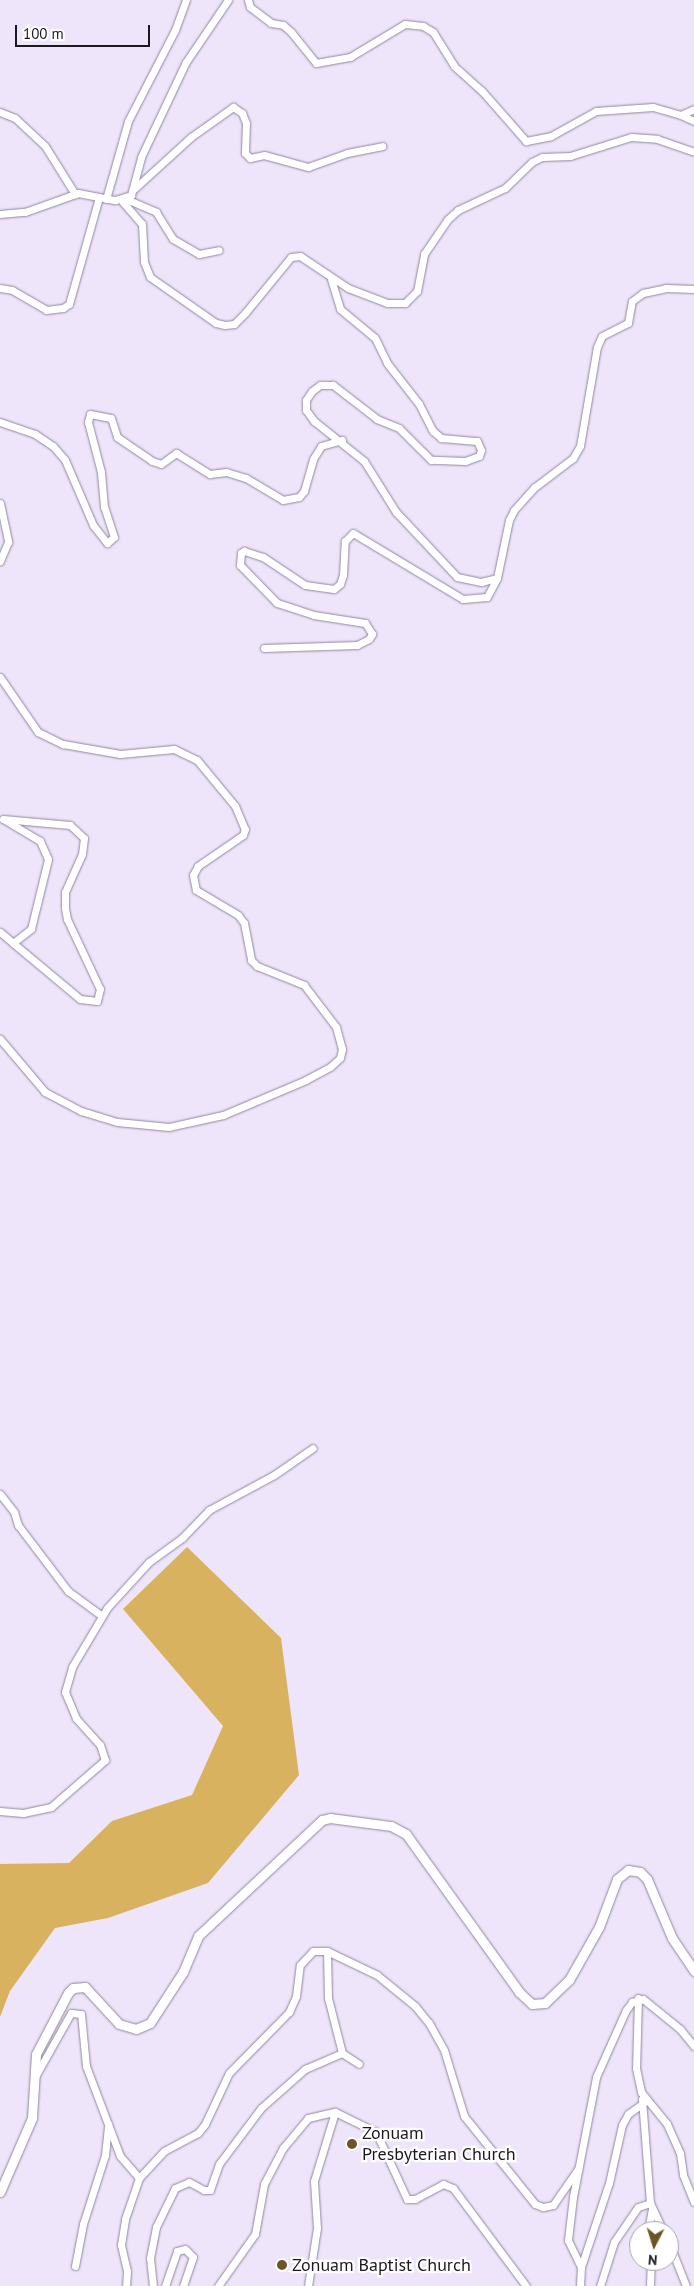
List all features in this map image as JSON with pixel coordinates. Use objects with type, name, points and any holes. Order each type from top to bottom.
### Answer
[{"type":"street","points":[[0,288],[12,290],[46,310],[64,308],[69,304],[128,121],[175,30],[186,0]]},
{"type":"street","points":[[134,189],[141,157],[186,62],[228,0]]},
{"type":"street","points":[[248,0],[250,7],[266,19],[291,32],[316,63],[350,56],[405,24],[423,26],[432,32],[454,66],[482,91],[526,140],[538,141],[557,133],[596,111],[653,107],[694,121]]},
{"type":"street","points":[[124,199],[191,137],[233,107],[242,112],[246,123],[244,153],[250,158],[264,155],[308,167],[347,153],[382,146]]},
{"type":"street","points":[[681,115],[694,109]]},
{"type":"street","points":[[0,112],[15,118],[45,146],[75,194]]},
{"type":"street","points":[[124,199],[142,224],[144,262],[150,277],[216,323],[234,324],[291,256],[300,256],[331,279],[387,303],[405,303],[417,290],[424,254],[448,219],[458,210],[505,188],[532,162],[542,157],[570,156],[631,137],[657,139],[694,152]]},
{"type":"street","points":[[0,214],[25,212],[75,194],[124,199],[156,212],[172,239],[199,254],[219,250]]},
{"type":"street","points":[[331,279],[340,309],[375,338],[387,363],[418,404],[433,431],[442,438],[477,441],[481,450],[473,460],[431,460],[398,428],[377,419],[340,387],[320,385],[306,400],[306,410],[314,421],[342,440],[364,461],[396,512],[457,577],[466,581],[481,582],[497,578]]},
{"type":"street","points":[[264,648],[357,645],[369,639],[372,634],[365,622],[304,613],[277,603],[240,565],[240,553],[244,551],[263,557],[294,580],[326,590],[340,584],[345,541],[353,534],[463,599],[487,597],[497,578],[508,520],[514,510],[535,487],[573,458],[580,446],[597,347],[602,336],[628,323],[632,302],[643,293],[666,288],[694,289]]},
{"type":"street","points":[[0,422],[35,434],[53,446],[65,460],[93,525],[107,543],[114,537],[104,507],[101,472],[88,422],[90,414],[111,418],[117,437],[152,461],[161,464],[176,453],[210,474],[226,472],[246,478],[283,500],[299,497],[304,490],[313,459],[321,446],[342,440]]},
{"type":"street","points":[[0,503],[8,542],[0,561]]},
{"type":"street","points":[[0,677],[38,732],[63,744],[120,754],[174,749],[197,760],[235,806],[245,829],[243,835],[198,866],[193,875],[196,890],[238,916],[244,922],[251,960],[256,966],[304,985],[336,1027],[342,1049],[340,1058],[330,1067],[255,1103],[199,1122],[161,1127],[98,1117],[45,1092],[0,1039]]},
{"type":"street","points":[[1,818],[40,841],[47,854],[31,929],[14,943]]},
{"type":"street","points":[[0,932],[80,999],[97,1001],[100,989],[67,919],[65,908],[65,892],[84,845],[80,832],[70,825],[1,818]]},
{"type":"street","points":[[0,1811],[23,1813],[51,1807],[105,1760],[100,1745],[76,1718],[65,1692],[72,1667],[102,1616],[148,1562],[182,1538],[209,1510],[274,1475],[313,1448]]},
{"type":"street","points":[[0,1494],[14,1512],[18,1525],[68,1591],[102,1616]]},
{"type":"street","points":[[0,2192],[32,2118],[39,2048],[73,1988],[79,1986],[91,1990],[119,2024],[136,2029],[150,2023],[183,1972],[198,1936],[314,1825],[330,1818],[391,1826],[406,1834],[518,1992],[532,2004],[545,2003],[569,1980],[599,1927],[613,1886],[622,1873],[628,1870],[640,1872],[647,1879],[672,1938],[694,1971]]},
{"type":"street","points":[[126,2286],[127,2271],[121,2245],[125,2219],[139,2178],[164,2151],[198,2133],[229,2073],[289,2012],[296,1996],[300,1964],[313,1951],[327,1951],[389,1982],[429,2023],[448,2060],[464,2116],[535,2204],[543,2207],[553,2205],[578,2169]]},
{"type":"street","points":[[327,1951],[328,1998],[342,2052],[358,2064]]},
{"type":"street","points":[[581,2267],[568,2240],[578,2169],[596,2077],[626,2010],[638,1998]]},
{"type":"street","points":[[638,1998],[651,2003],[680,2029],[694,2046]]},
{"type":"street","points":[[638,1998],[636,2068],[643,2103],[651,2206],[649,2221]]},
{"type":"street","points":[[36,2075],[71,2014],[81,2014],[86,2066],[120,2156],[139,2178]]},
{"type":"street","points":[[153,2286],[150,2258],[156,2227],[176,2188],[188,2182],[204,2190],[210,2190],[219,2164],[261,2108],[304,2070],[342,2052]]},
{"type":"street","points":[[641,2092],[667,2124],[680,2153],[683,2175],[694,2202]]},
{"type":"street","points":[[580,2286],[581,2267],[609,2184],[622,2125],[628,2114],[643,2103]]},
{"type":"street","points":[[308,2286],[317,2228],[314,2181],[335,2112]]},
{"type":"street","points":[[218,2286],[255,2234],[264,2184],[283,2148],[308,2118],[335,2112],[376,2132],[407,2198],[415,2199],[438,2185],[453,2188],[526,2286]]},
{"type":"street","points":[[75,2266],[83,2224],[105,2155],[108,2121]]},
{"type":"street","points":[[651,2206],[658,2221]]},
{"type":"street","points":[[600,2286],[614,2242],[638,2207],[651,2206]]},
{"type":"street","points":[[165,2286],[177,2251],[185,2248],[193,2257],[183,2286]]},
{"type":"street","points":[[679,2268],[686,2286]]},
{"type":"street","points":[[650,2286],[651,2271]]},
{"type":"shaded area","points":[[187,1547],[281,1638],[299,1775],[208,1883],[108,1918],[55,1928],[10,1991],[0,2017],[0,1864],[69,1863],[112,1821],[192,1795],[223,1726],[123,1609]]},
{"type":"place","name":"Zonuam Presbyterian Church","points":[[352,2144]]},
{"type":"place","name":"Zonuam Baptist Church","points":[[282,2265]]}]
